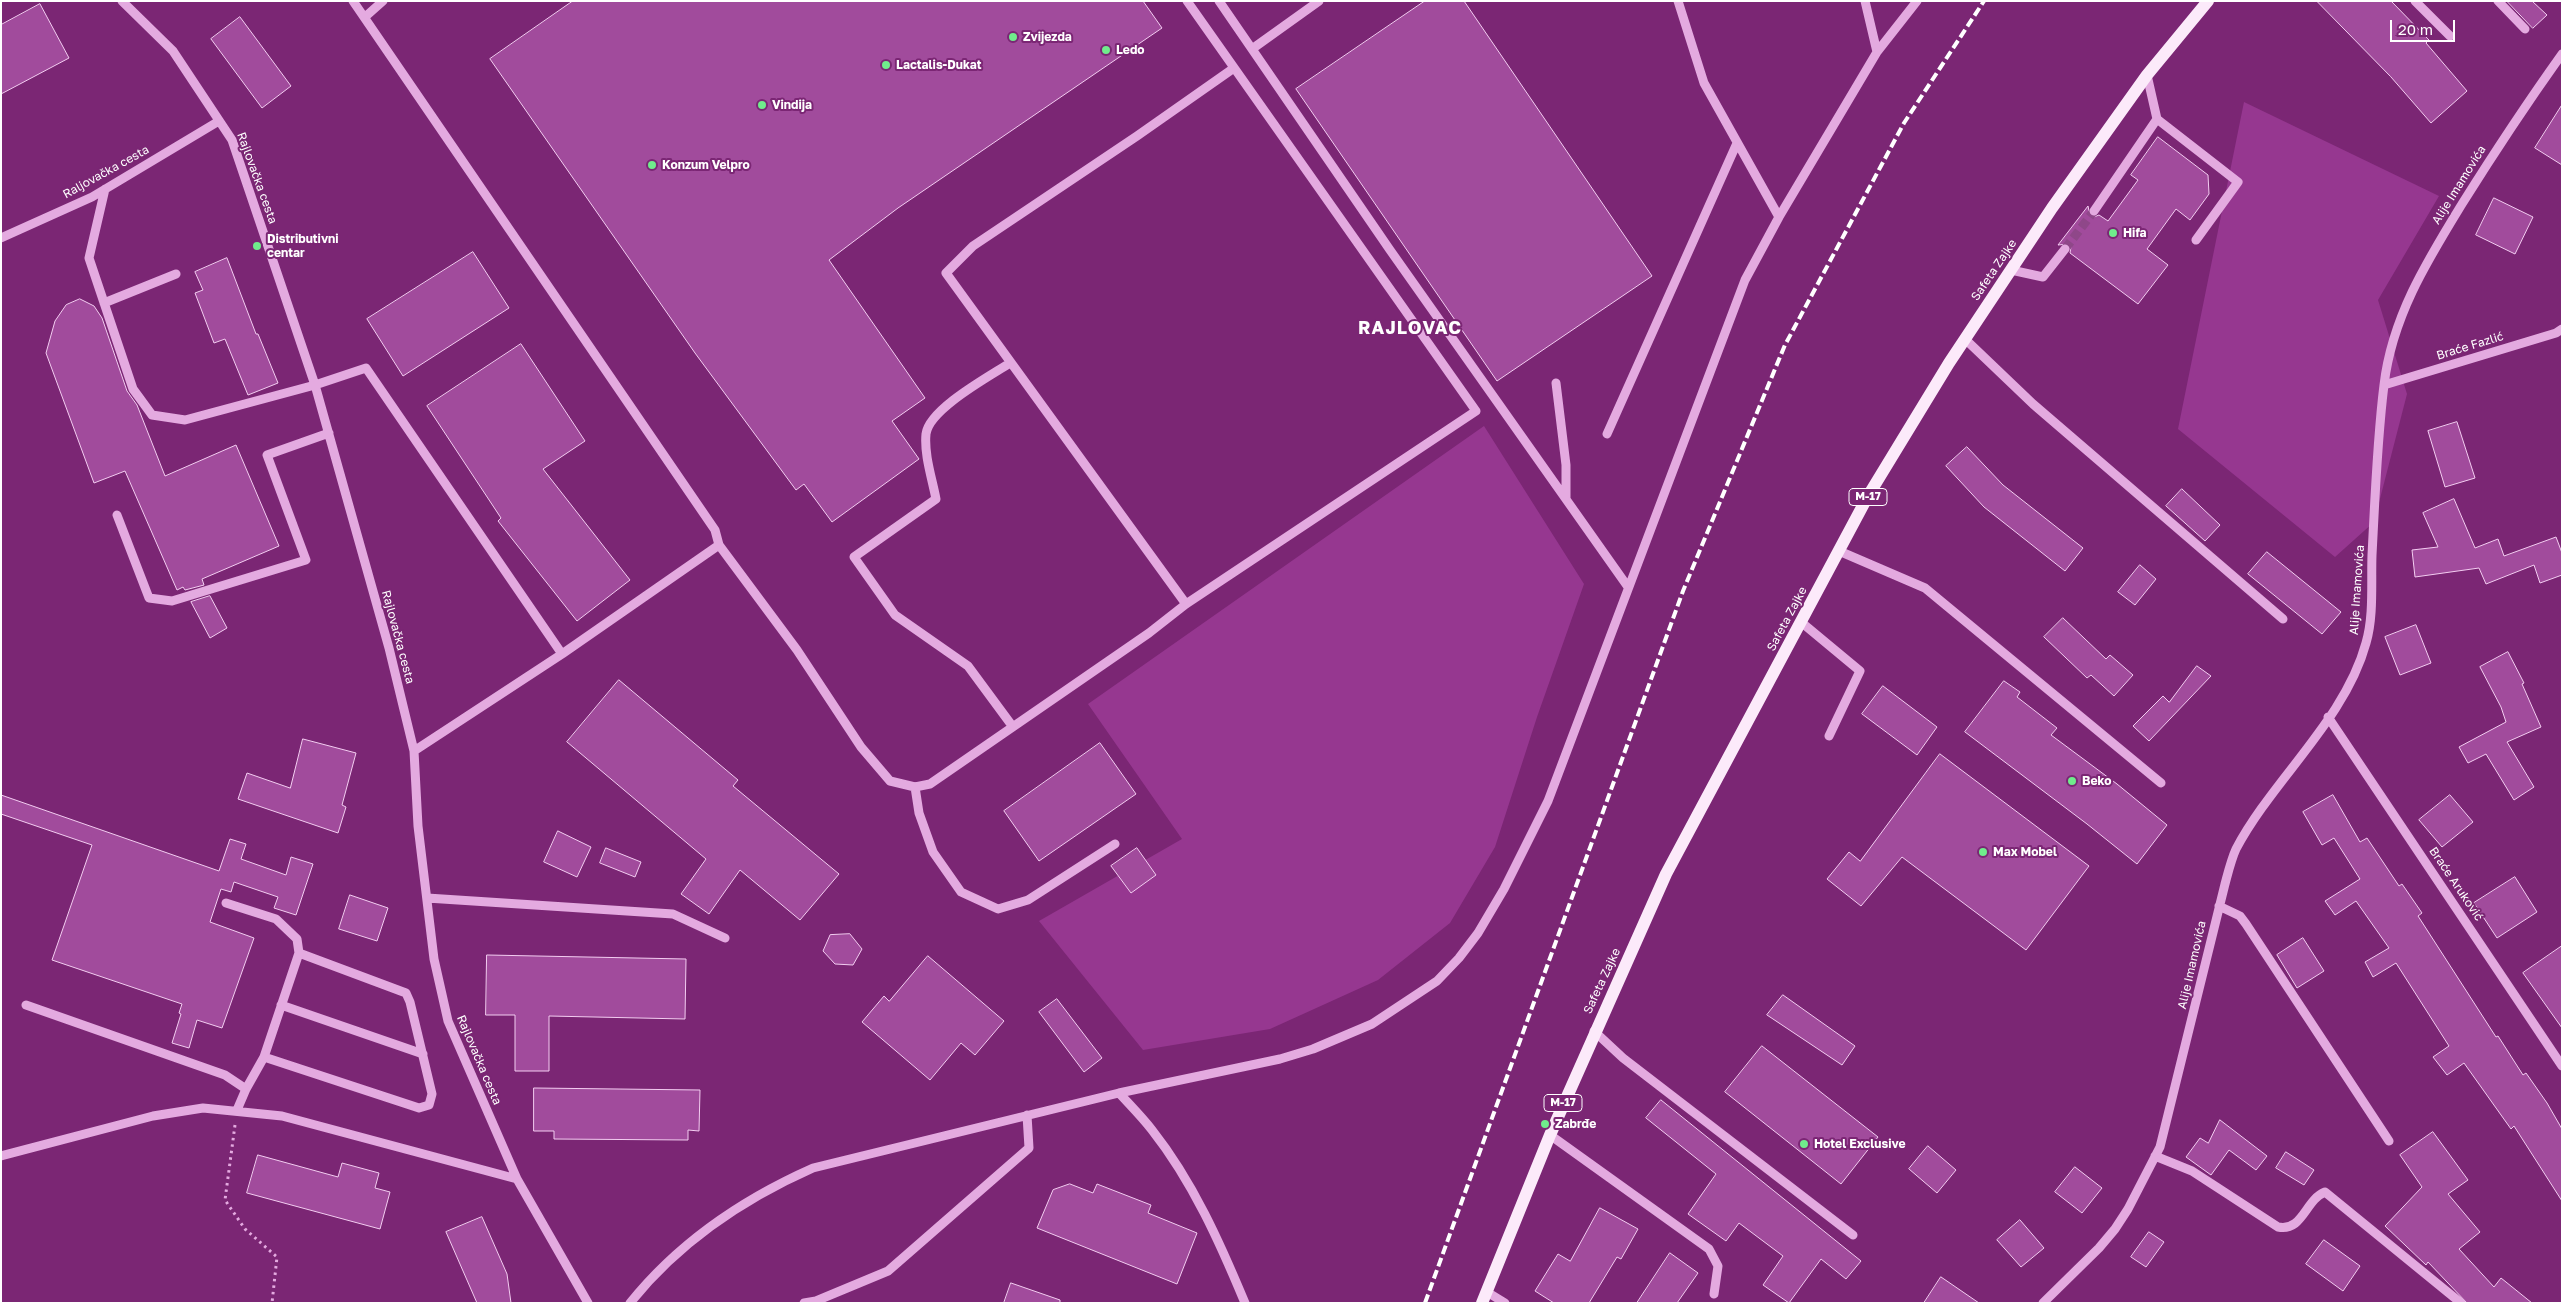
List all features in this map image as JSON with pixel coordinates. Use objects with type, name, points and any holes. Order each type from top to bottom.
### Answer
[{"type":"main road","name":"Safeta Zajke","points":[[1484,1297],[1594,1031],[1666,874],[1868,496],[1965,339],[2011,270],[2147,75],[2208,1]]},
{"type":"street","name":"Rajlovačka cesta","points":[[122,1],[173,51],[232,140],[315,385],[386,639],[414,751],[418,826],[434,959],[448,1021],[517,1179],[588,1303]]},
{"type":"street","points":[[353,1],[715,530],[719,545],[797,650],[861,746],[890,781],[916,787],[930,784],[1149,634],[1186,604],[1476,411],[1344,221],[1187,1]]},
{"type":"street","points":[[365,17],[383,1]]},
{"type":"street","points":[[1219,1],[1628,587]]},
{"type":"street","points":[[1252,50],[1319,1]]},
{"type":"street","points":[[1678,1],[1704,83],[1779,217]]},
{"type":"street","points":[[1865,1],[1877,52]]},
{"type":"street","points":[[630,1303],[674,1257],[704,1231],[738,1206],[783,1181],[813,1168],[1119,1093],[1280,1059],[1313,1049],[1372,1024],[1437,981],[1459,958],[1478,933],[1504,889],[1548,801],[1726,326],[1745,280],[1779,217],[1877,52],[1917,1]]},
{"type":"street","points":[[2415,1],[2450,36]]},
{"type":"street","points":[[2498,1],[2525,28]]},
{"type":"street","name":"Alije Imamovića","points":[[2043,1303],[2099,1248],[2115,1229],[2155,1156],[2166,1132],[2235,851],[2253,821],[2328,717],[2352,680],[2367,642],[2375,485],[2384,385],[2388,358],[2402,313],[2420,272],[2505,134],[2562,54]]},
{"type":"street","points":[[1186,604],[946,273],[973,246],[1138,136],[1234,68]]},
{"type":"street","points":[[2147,75],[2157,119],[2238,182],[2196,240]]},
{"type":"street","points":[[2094,210],[2157,119]]},
{"type":"street","name":"Raljovačka cesta","points":[[1,238],[105,189],[219,120]]},
{"type":"street","points":[[1607,434],[1738,143]]},
{"type":"street","points":[[105,189],[89,258],[133,389],[152,415],[185,420],[315,385],[366,368],[562,654]]},
{"type":"street","points":[[2011,270],[2042,277],[2065,250]]},
{"type":"street","points":[[104,303],[176,274]]},
{"type":"street","name":"Braće Fazlić","points":[[2384,385],[2556,333],[2562,329]]},
{"type":"street","points":[[1965,339],[2033,404],[2283,619]]},
{"type":"street","points":[[1010,363],[946,404],[926,432],[928,459],[936,499],[854,557],[895,615],[968,666],[1013,727]]},
{"type":"street","points":[[1556,383],[1566,465],[1566,499]]},
{"type":"street","points":[[117,515],[149,598],[172,601],[306,560],[267,455],[329,433]]},
{"type":"street","points":[[414,751],[562,654],[719,545]]},
{"type":"street","points":[[1839,551],[1925,588],[2161,783]]},
{"type":"street","points":[[1801,622],[1860,670],[1829,736]]},
{"type":"street","name":"Braće Aruković","points":[[2328,717],[2562,1066]]},
{"type":"street","points":[[916,787],[919,813],[933,852],[961,892],[998,909],[1028,900],[1116,844]]},
{"type":"street","points":[[427,898],[673,914],[726,938]]},
{"type":"street","points":[[226,903],[276,919],[297,939],[299,953],[264,1057],[246,1089],[237,1110]]},
{"type":"street","points":[[2220,906],[2240,916],[2246,924],[2388,1140]]},
{"type":"street","points":[[264,1057],[419,1108],[428,1105],[432,1094],[406,993],[299,953]]},
{"type":"street","points":[[26,1005],[225,1074],[246,1089]]},
{"type":"street","points":[[281,1005],[423,1054]]},
{"type":"street","points":[[1594,1031],[1623,1058],[1853,1235]]},
{"type":"street","points":[[1119,1093],[1152,1130],[1190,1186],[1224,1252],[1245,1303]]},
{"type":"street","points":[[1,1156],[153,1116],[203,1108],[282,1116],[517,1179]]},
{"type":"street","points":[[804,1303],[816,1301],[888,1271],[1029,1148],[1027,1115]]},
{"type":"street","points":[[1550,1135],[1709,1249],[1718,1266],[1714,1294]]},
{"type":"street","points":[[2155,1156],[2192,1171],[2278,1227],[2287,1229],[2296,1224],[2316,1195],[2325,1192],[2461,1303]]},
{"type":"street","points":[[1484,1297],[1504,1303]]},
{"type":"path","points":[[237,1110],[225,1200],[245,1229],[277,1257],[272,1303]]},
{"type":"shaded area","points":[[2244,102],[2439,196],[2378,300],[2407,394],[2374,522],[2335,557],[2178,429]]},
{"type":"shaded area","points":[[1484,426],[1584,584],[1537,717],[1495,847],[1450,923],[1378,980],[1270,1029],[1143,1050],[1039,921],[1182,839],[1088,704]]},
{"type":"building","points":[[573,1],[1143,1],[1162,28],[898,208],[829,260],[925,398],[892,421],[919,459],[832,522],[804,484],[796,490],[695,353],[490,59]]},
{"type":"building","points":[[1425,1],[1464,1],[1652,276],[1497,381],[1296,89]]},
{"type":"building","points":[[2317,1],[2391,1],[2429,40],[2426,43],[2467,91],[2431,123],[2391,77]]},
{"type":"building","points":[[2507,1],[2532,1],[2547,15],[2533,28]]},
{"type":"building","points":[[40,4],[69,58],[1,94],[1,25]]},
{"type":"building","points":[[240,17],[291,86],[262,108],[211,39]]},
{"type":"building","points":[[2562,105],[2562,165],[2535,148]]},
{"type":"building","name":"Hifa","points":[[2158,137],[2208,175],[2209,194],[2190,220],[2176,209],[2147,249],[2168,265],[2138,304],[2070,253],[2071,247],[2068,244],[2058,245],[2088,206],[2090,216],[2099,215],[2108,221],[2138,180],[2131,175]]},
{"type":"building","points":[[2494,198],[2533,217],[2515,254],[2476,235]]},
{"type":"building","points":[[473,252],[509,308],[403,376],[367,319]]},
{"type":"building","points":[[227,258],[256,334],[258,334],[278,383],[248,395],[225,339],[214,343],[195,293],[203,290],[195,272]]},
{"type":"building","points":[[80,299],[94,306],[102,318],[127,391],[137,405],[165,476],[236,445],[279,546],[202,579],[204,585],[185,590],[183,587],[177,590],[125,471],[94,483],[46,353],[55,321],[66,305]]},
{"type":"building","points":[[521,344],[585,441],[543,469],[630,580],[577,621],[498,521],[501,518],[427,406]]},
{"type":"building","points":[[2457,422],[2475,478],[2445,487],[2428,431]]},
{"type":"building","points":[[1967,447],[2003,485],[2083,548],[2065,571],[1984,507],[1946,466]]},
{"type":"building","points":[[2182,489],[2220,525],[2205,541],[2166,506]]},
{"type":"building","points":[[2454,499],[2475,548],[2498,539],[2504,556],[2556,537],[2562,553],[2562,575],[2540,583],[2534,565],[2486,584],[2479,568],[2415,577],[2412,550],[2438,547],[2423,513]]},
{"type":"building","points":[[2267,552],[2341,612],[2322,634],[2248,574]]},
{"type":"building","points":[[2140,565],[2156,579],[2135,605],[2118,592]]},
{"type":"building","points":[[210,596],[227,628],[210,638],[191,602]]},
{"type":"building","points":[[2063,618],[2106,659],[2110,655],[2133,675],[2114,696],[2091,675],[2087,678],[2044,637]]},
{"type":"building","points":[[2416,625],[2431,663],[2400,675],[2385,637]]},
{"type":"building","points":[[2508,652],[2524,683],[2522,684],[2541,727],[2507,742],[2534,787],[2514,800],[2486,754],[2468,763],[2459,747],[2506,722],[2501,707],[2480,667]]},
{"type":"building","points":[[2197,666],[2211,676],[2149,741],[2133,726],[2163,696],[2169,702]]},
{"type":"building","points":[[619,680],[738,780],[733,786],[839,874],[800,920],[740,870],[709,914],[681,894],[706,859],[567,742]]},
{"type":"building","points":[[2004,681],[2020,692],[2017,697],[2057,728],[2051,735],[2117,784],[2167,825],[2137,864],[1965,732]]},
{"type":"building","points":[[1883,686],[1937,727],[1917,755],[1862,714]]},
{"type":"building","points":[[303,739],[356,753],[342,805],[346,807],[338,833],[238,799],[247,773],[290,788]]},
{"type":"building","points":[[1100,743],[1136,794],[1039,861],[1004,811]]},
{"type":"building","name":"Max Mobel","points":[[1940,754],[2089,866],[2026,950],[1902,857],[1861,906],[1827,879],[1849,852],[1860,861]]},
{"type":"building","points":[[1,795],[219,871],[230,839],[246,844],[241,859],[286,875],[291,857],[313,864],[296,915],[274,908],[278,897],[234,882],[231,892],[221,889],[210,922],[254,938],[222,1028],[197,1020],[189,1048],[172,1043],[181,1014],[179,1013],[182,1004],[52,960],[92,845],[1,814]]},
{"type":"building","points":[[2333,795],[2360,842],[2367,838],[2399,886],[2402,884],[2422,913],[2418,916],[2496,1037],[2498,1036],[2523,1075],[2526,1073],[2562,1129],[2562,1201],[2514,1126],[2511,1129],[2464,1063],[2447,1075],[2433,1057],[2449,1046],[2396,963],[2373,977],[2365,962],[2389,948],[2356,901],[2335,915],[2325,901],[2360,879],[2334,838],[2322,845],[2303,812]]},
{"type":"building","points":[[2450,795],[2473,822],[2442,847],[2419,820]]},
{"type":"building","points":[[558,831],[591,847],[577,877],[544,862]]},
{"type":"building","points":[[606,848],[641,862],[635,877],[600,863]]},
{"type":"building","points":[[1137,848],[1156,875],[1131,893],[1111,866]]},
{"type":"building","points":[[2515,877],[2537,912],[2497,938],[2474,903]]},
{"type":"building","points":[[350,895],[388,908],[377,941],[339,929]]},
{"type":"building","points":[[850,934],[862,949],[853,965],[835,964],[823,951],[830,935]]},
{"type":"building","points":[[2303,938],[2324,971],[2297,988],[2277,955]]},
{"type":"building","points":[[2562,946],[2562,1028],[2523,973]]},
{"type":"building","points":[[487,955],[686,959],[685,1019],[549,1016],[549,1071],[515,1071],[515,1015],[486,1015]]},
{"type":"building","points":[[928,956],[1004,1021],[975,1055],[961,1043],[930,1080],[862,1022],[884,996],[889,1001]]},
{"type":"building","points":[[1783,995],[1855,1046],[1842,1065],[1767,1015]]},
{"type":"building","points":[[1057,999],[1102,1058],[1084,1072],[1039,1012]]},
{"type":"building","points":[[1762,1046],[1878,1137],[1841,1184],[1725,1092]]},
{"type":"building","points":[[534,1088],[700,1090],[699,1131],[688,1130],[688,1140],[554,1139],[554,1131],[534,1131]]},
{"type":"building","points":[[1661,1100],[1861,1261],[1846,1279],[1821,1259],[1789,1303],[1763,1285],[1783,1256],[1739,1223],[1726,1241],[1688,1214],[1716,1174],[1646,1118]]},
{"type":"building","points":[[2220,1120],[2267,1156],[2256,1170],[2229,1150],[2211,1175],[2186,1157],[2200,1138],[2208,1143]]},
{"type":"building","points":[[2433,1132],[2468,1180],[2448,1194],[2480,1232],[2459,1249],[2494,1287],[2501,1278],[2532,1303],[2467,1303],[2428,1262],[2426,1265],[2385,1226],[2422,1187],[2400,1155]]},
{"type":"building","points":[[1928,1146],[1956,1170],[1937,1193],[1909,1169]]},
{"type":"building","points":[[2286,1152],[2314,1170],[2304,1185],[2276,1168]]},
{"type":"building","points":[[258,1155],[338,1177],[342,1163],[379,1173],[375,1188],[390,1192],[380,1229],[247,1193]]},
{"type":"building","points":[[2075,1167],[2102,1188],[2082,1213],[2055,1192]]},
{"type":"building","points":[[1070,1184],[1093,1193],[1097,1184],[1151,1205],[1148,1213],[1197,1233],[1177,1284],[1037,1228],[1053,1190]]},
{"type":"building","points":[[1600,1208],[1638,1229],[1621,1259],[1617,1257],[1589,1303],[1554,1303],[1535,1291],[1558,1254],[1570,1261]]},
{"type":"building","points":[[482,1217],[507,1274],[511,1303],[477,1303],[446,1232]]},
{"type":"building","points":[[2020,1220],[2044,1248],[2021,1267],[1997,1240]]},
{"type":"building","points":[[2149,1232],[2164,1242],[2146,1267],[2131,1257]]},
{"type":"building","points":[[2324,1240],[2360,1266],[2343,1291],[2306,1264]]},
{"type":"building","points":[[1670,1253],[1698,1273],[1677,1303],[1637,1303]]},
{"type":"building","points":[[1941,1277],[1979,1303],[1924,1303]]},
{"type":"building","points":[[1011,1283],[1060,1300],[1060,1303],[1004,1303]]},
{"type":"tunnel","points":[[2065,249],[2094,211]]},
{"type":"railway","points":[[1425,1303],[1683,591],[1785,345],[1904,123],[1984,1]]},
{"type":"place","name":"Zvijezda","points":[[1013,37]]},
{"type":"place","name":"Ledo","points":[[1106,50]]},
{"type":"place","name":"Lactalis-Dukat","points":[[886,65]]},
{"type":"place","name":"Vindija","points":[[762,105]]},
{"type":"place","name":"Konzum Velpro","points":[[652,165]]},
{"type":"place","name":"Hifa","points":[[2113,233]]},
{"type":"place","name":"Distributivni centar","points":[[257,246]]},
{"type":"place","name":"Beko","points":[[2072,781]]},
{"type":"place","name":"Max Mobel","points":[[1983,852]]},
{"type":"place","name":"Zabrđe","points":[[1545,1124]]},
{"type":"place","name":"Hotel Exclusive","points":[[1804,1144]]},
{"type":"district","name":"RAJLOVAC","points":[[1410,328]]}]
